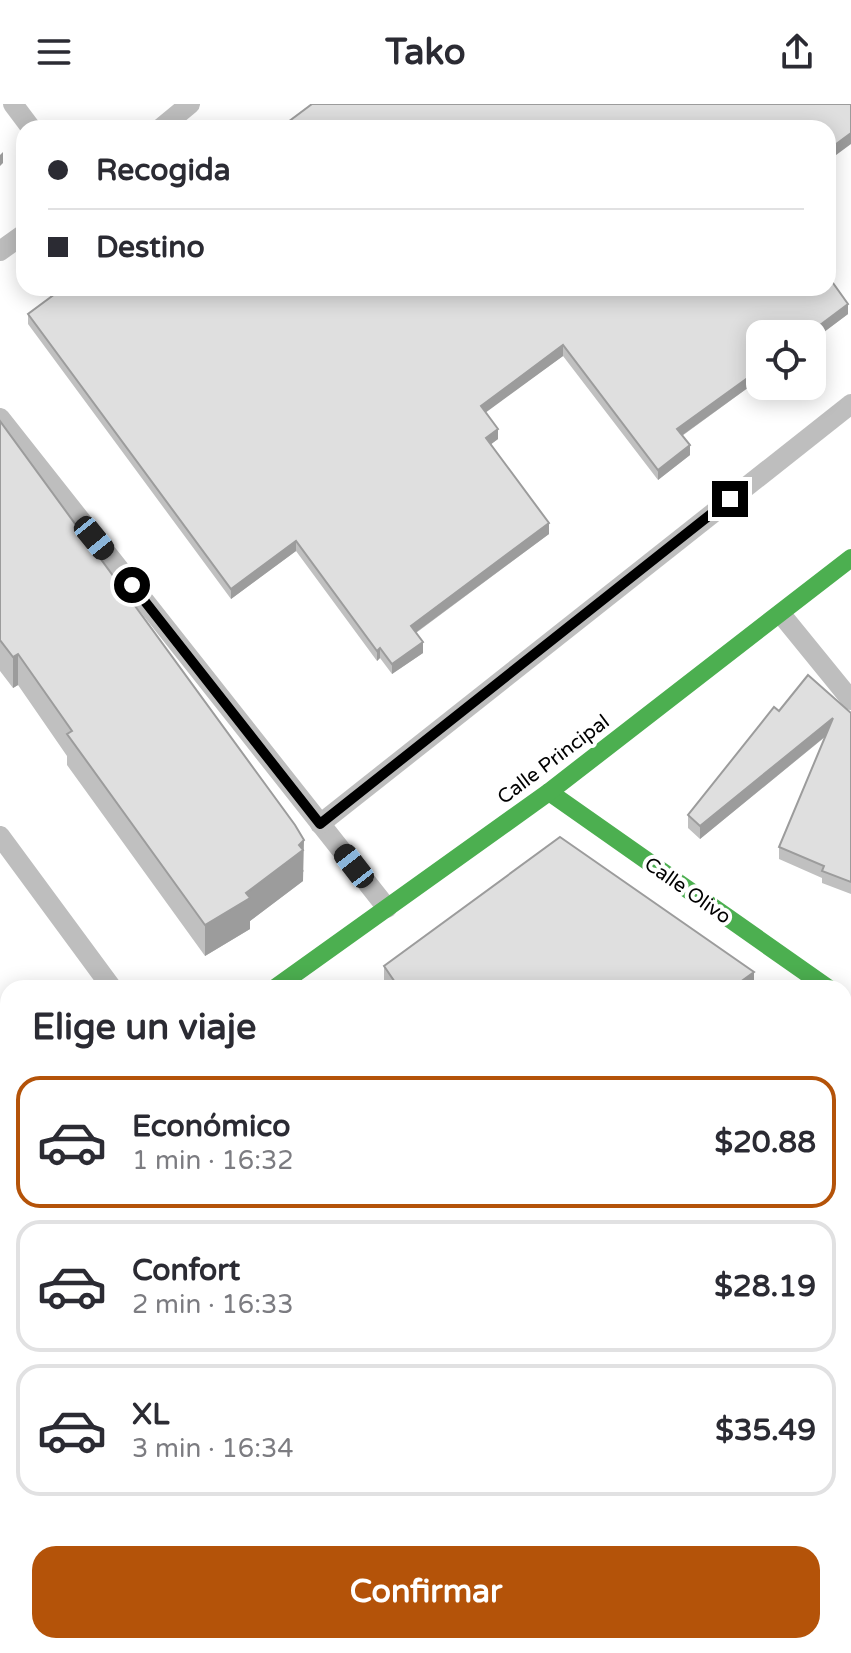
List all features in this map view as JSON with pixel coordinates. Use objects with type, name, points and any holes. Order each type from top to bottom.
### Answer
[{"type":"street","name":"Calle Principal","points":[[286,980],[549,792],[851,558]]},
{"type":"street","name":"Calle Olivo","points":[[549,792],[816,980]]},
{"type":"lane","points":[[171,120],[190,104]]},
{"type":"lane","points":[[320,824],[851,404]]},
{"type":"lane","points":[[0,418],[387,908]]},
{"type":"lane","points":[[781,614],[851,700]]},
{"type":"lane","points":[[0,836],[100,980]]},
{"type":"building","points":[[312,104],[851,104],[851,133],[836,144],[836,120],[291,120]]},
{"type":"building","points":[[836,287],[848,304],[826,320],[746,320],[746,379],[677,429],[690,445],[658,470],[563,345],[481,406],[498,429],[486,438],[549,523],[411,626],[423,642],[392,664],[380,648],[377,651],[296,541],[231,589],[28,314],[52,296],[836,296]]},
{"type":"building","points":[[0,421],[304,840],[299,845],[303,850],[246,893],[250,898],[205,925],[67,734],[72,731],[18,654],[13,657],[0,640]]},
{"type":"building","points":[[808,675],[851,713],[851,882],[822,871],[824,866],[779,847],[833,718],[700,826],[688,815],[774,707],[779,711]]},
{"type":"building","points":[[560,837],[754,972],[743,980],[394,980],[384,966]]},
{"type":"traffic: fast","points":[[286,980],[549,792],[851,558]]},
{"type":"traffic: fast","points":[[549,792],[817,980]]},
{"type":"route","points":[[132,585],[320,824],[730,499]]}]
